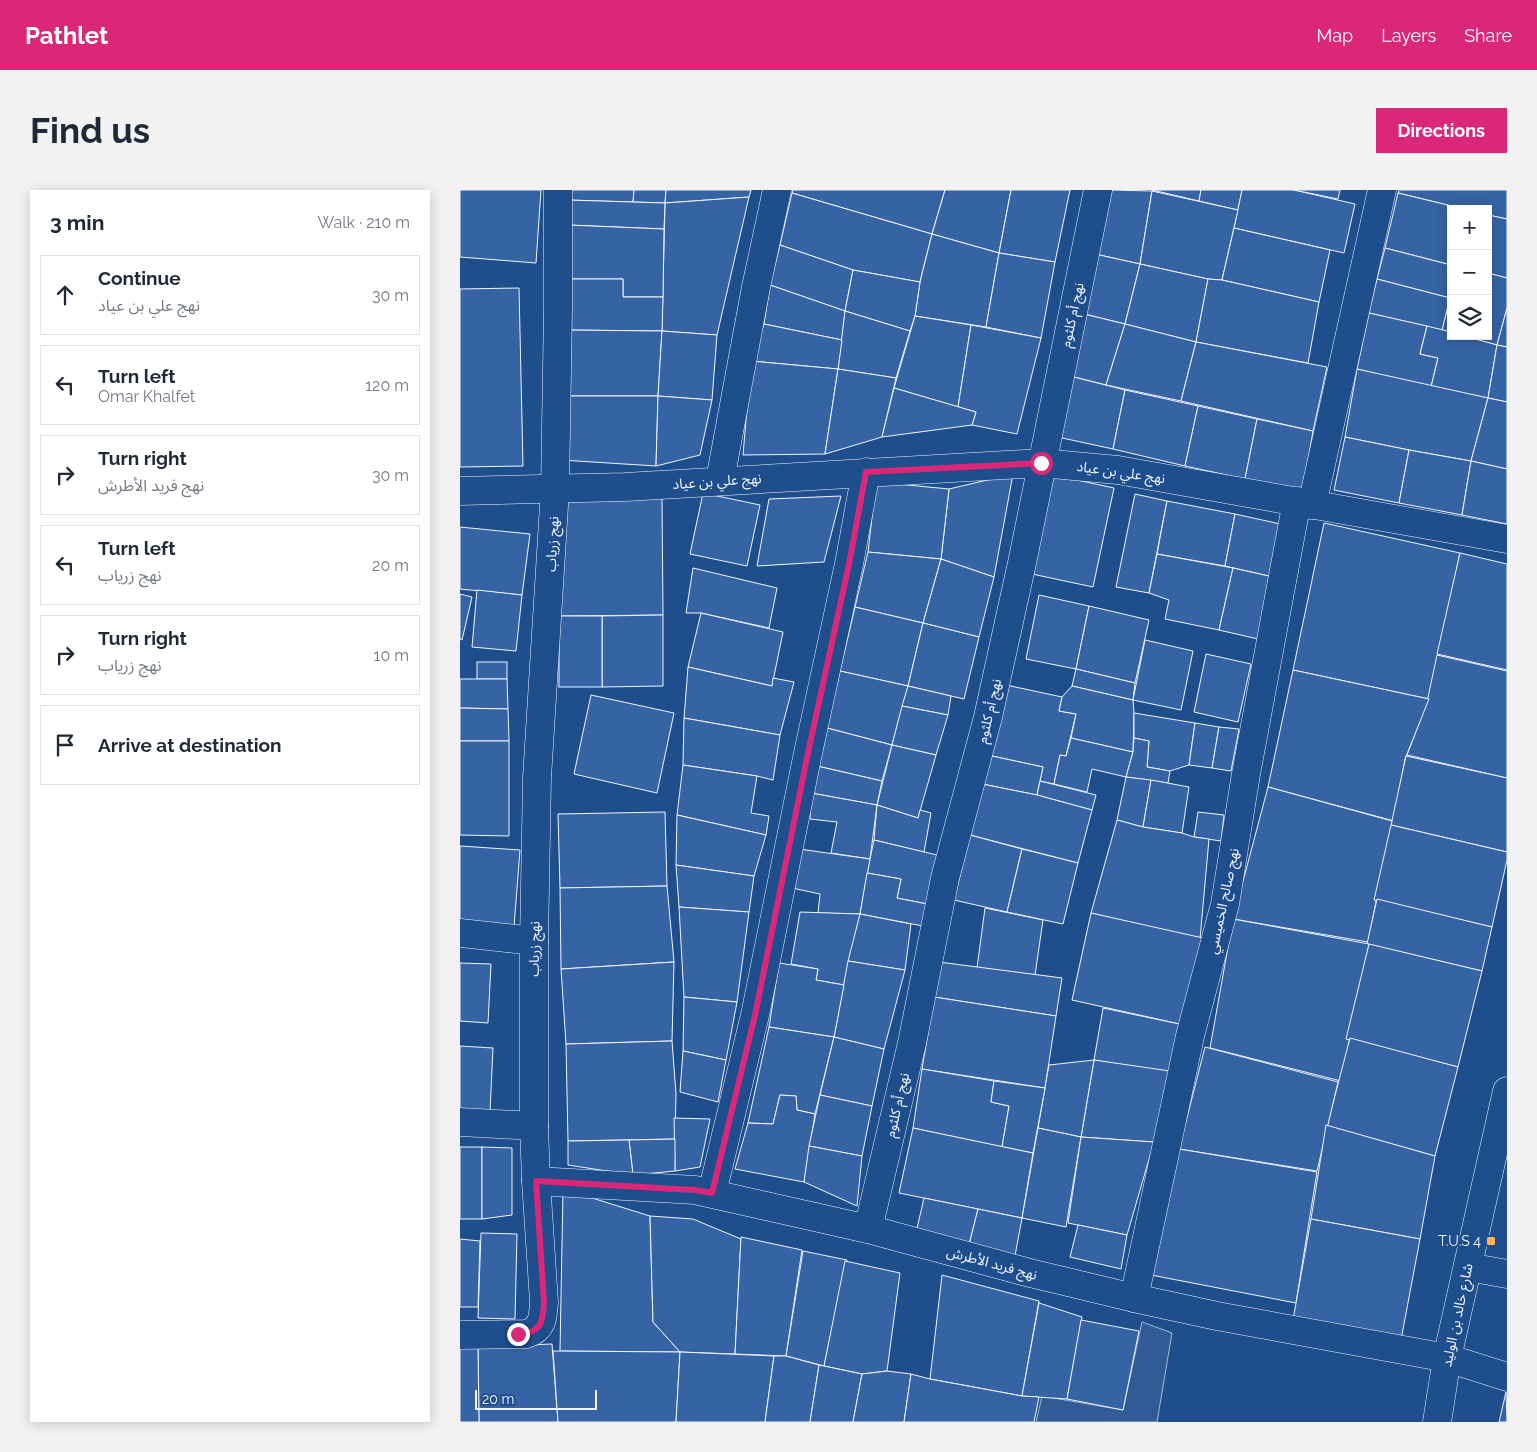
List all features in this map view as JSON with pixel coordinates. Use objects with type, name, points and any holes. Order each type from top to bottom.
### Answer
[{"type":"street","name":"نهج زرياب","points":[[460,1335],[526,1334],[534,1332],[540,1324],[544,1302],[534,1126],[534,941],[537,778],[555,489],[558,190]]},
{"type":"street","points":[[720,480],[756,287],[777,190]]},
{"type":"street","name":"نهج أم كلثوم","points":[[868,1229],[912,1043],[945,878],[988,717],[1020,572],[1098,190]]},
{"type":"street","name":"نهج صالح الخميسي","points":[[1134,1298],[1190,1036],[1225,904],[1246,774],[1304,503],[1382,190]]},
{"type":"street","name":"نهج علي بن عياد","points":[[460,491],[625,487],[720,480],[1041,463],[1118,470],[1507,539]]},
{"type":"street","points":[[712,1193],[755,1015],[806,762],[849,564],[866,472]]},
{"type":"street","points":[[460,933],[534,941]]},
{"type":"street","name":"شارع خالد بن الوليد","points":[[1437,1422],[1447,1358],[1507,1091]]},
{"type":"street","points":[[460,1122],[534,1126]]},
{"type":"street","name":"نهج فريد الأطرش","points":[[536,1181],[695,1190],[712,1193],[868,1229],[1030,1274],[1217,1316],[1447,1358],[1507,1377]]},
{"type":"street","points":[[1468,1267],[1507,1274]]},
{"type":"shaded area","points":[[1142,1322],[1172,1333],[1157,1422],[1036,1422],[1042,1396],[1123,1410]]},
{"type":"building","points":[[460,190],[541,190],[536,263],[460,257]]},
{"type":"building","points":[[569,190],[634,190],[633,202],[568,200]]},
{"type":"building","points":[[634,190],[666,190],[665,203],[633,202]]},
{"type":"building","points":[[666,190],[751,190],[749,197],[665,203]]},
{"type":"building","points":[[793,190],[945,190],[932,234],[792,193]]},
{"type":"building","points":[[945,190],[1011,190],[999,253],[932,234]]},
{"type":"building","points":[[1011,190],[1070,190],[1055,262],[999,253]]},
{"type":"building","points":[[1111,190],[1152,191],[1140,264],[1095,254]]},
{"type":"building","points":[[1152,190],[1201,190],[1199,201]]},
{"type":"building","points":[[1201,190],[1242,190],[1238,210],[1199,201]]},
{"type":"building","points":[[1242,190],[1294,190],[1355,204],[1344,253],[1234,228]]},
{"type":"building","points":[[1294,190],[1340,190],[1338,199]]},
{"type":"building","points":[[1399,190],[1507,190],[1507,219],[1492,216],[1492,205],[1448,205],[1398,193]]},
{"type":"building","points":[[1152,191],[1238,210],[1222,280],[1208,279],[1140,264]]},
{"type":"building","points":[[792,193],[932,234],[920,282],[853,270],[780,245]]},
{"type":"building","points":[[1398,193],[1448,205],[1447,264],[1385,248]]},
{"type":"building","points":[[749,197],[717,335],[662,331],[665,203]]},
{"type":"building","points":[[568,200],[665,203],[664,229],[568,225]]},
{"type":"building","points":[[1492,216],[1507,219],[1507,278],[1492,274]]},
{"type":"building","points":[[568,225],[664,229],[663,297],[623,297],[623,279],[566,279]]},
{"type":"building","points":[[1234,228],[1330,250],[1319,302],[1222,280]]},
{"type":"building","points":[[932,234],[999,253],[986,327],[915,316],[920,282]]},
{"type":"building","points":[[780,245],[853,270],[845,311],[770,285]]},
{"type":"building","points":[[1385,248],[1447,264],[1447,297],[1377,279]]},
{"type":"building","points":[[999,253],[1055,262],[1041,338],[986,327]]},
{"type":"building","points":[[1095,254],[1140,264],[1125,324],[1080,313]]},
{"type":"building","points":[[1140,264],[1208,279],[1196,342],[1125,324]]},
{"type":"building","points":[[853,270],[920,282],[915,316],[910,331],[845,311]]},
{"type":"building","points":[[1492,274],[1507,278],[1507,308],[1497,345],[1479,340],[1492,340]]},
{"type":"building","points":[[566,279],[623,279],[623,297],[663,297],[662,331],[568,330]]},
{"type":"building","points":[[1208,279],[1222,280],[1319,302],[1308,363],[1196,342]]},
{"type":"building","points":[[1377,279],[1447,297],[1447,310],[1442,330],[1369,313]]},
{"type":"building","points":[[770,285],[845,311],[842,340],[764,324]]},
{"type":"building","points":[[519,288],[523,466],[460,467],[460,289]]},
{"type":"building","points":[[1507,308],[1507,347],[1497,345]]},
{"type":"building","points":[[845,311],[910,331],[896,378],[838,369]]},
{"type":"building","points":[[1447,311],[1447,331],[1442,330]]},
{"type":"building","points":[[1080,313],[1125,324],[1106,385],[1066,375]]},
{"type":"building","points":[[1369,313],[1427,326],[1420,354],[1438,358],[1431,387],[1357,369]]},
{"type":"building","points":[[915,316],[971,325],[958,407],[894,388]]},
{"type":"building","points":[[764,324],[842,340],[838,369],[751,361]]},
{"type":"building","points":[[1125,324],[1196,342],[1181,401],[1106,385]]},
{"type":"building","points":[[971,325],[1041,338],[1017,434],[972,425],[976,412],[958,407]]},
{"type":"building","points":[[1427,326],[1447,331],[1447,340],[1479,340],[1497,345],[1488,398],[1431,387],[1438,358],[1420,354]]},
{"type":"building","points":[[568,330],[662,331],[658,396],[563,396]]},
{"type":"building","points":[[662,331],[717,335],[712,400],[658,396]]},
{"type":"building","points":[[1196,342],[1327,367],[1313,431],[1181,401]]},
{"type":"building","points":[[1497,345],[1507,347],[1507,402],[1488,398]]},
{"type":"building","points":[[751,361],[838,369],[825,454],[743,455]]},
{"type":"building","points":[[838,369],[896,378],[882,437],[825,454]]},
{"type":"building","points":[[1357,369],[1488,398],[1471,461],[1345,437]]},
{"type":"building","points":[[1066,375],[1125,390],[1113,449],[1053,436]]},
{"type":"building","points":[[894,388],[976,412],[972,425],[882,437]]},
{"type":"building","points":[[1125,390],[1198,406],[1185,466],[1113,449]]},
{"type":"building","points":[[563,396],[658,396],[656,466],[561,460]]},
{"type":"building","points":[[658,396],[712,400],[700,455],[656,466]]},
{"type":"building","points":[[1488,398],[1507,402],[1507,469],[1471,461]]},
{"type":"building","points":[[1198,406],[1257,419],[1245,479],[1185,466]]},
{"type":"building","points":[[1257,419],[1313,431],[1303,490],[1245,479]]},
{"type":"building","points":[[1345,437],[1409,450],[1399,503],[1334,490]]},
{"type":"building","points":[[1409,450],[1471,461],[1462,515],[1399,503]]},
{"type":"building","points":[[1471,461],[1507,469],[1507,524],[1462,515]]},
{"type":"building","points":[[1013,474],[994,577],[941,559],[949,489]]},
{"type":"building","points":[[1054,475],[1114,488],[1093,587],[1032,574]]},
{"type":"building","points":[[876,482],[949,489],[941,559],[868,552]]},
{"type":"building","points":[[703,493],[760,505],[747,566],[690,554]]},
{"type":"building","points":[[1135,494],[1167,501],[1149,593],[1116,587]]},
{"type":"building","points":[[841,496],[824,562],[757,566],[769,499]]},
{"type":"building","points":[[559,498],[662,498],[663,615],[559,616]]},
{"type":"building","points":[[1167,501],[1235,514],[1225,566],[1157,554]]},
{"type":"building","points":[[1235,514],[1285,525],[1273,577],[1225,566]]},
{"type":"building","points":[[1324,523],[1460,553],[1429,699],[1293,670]]},
{"type":"building","points":[[460,527],[530,534],[522,595],[460,589]]},
{"type":"building","points":[[868,552],[941,559],[923,623],[855,607]]},
{"type":"building","points":[[1460,553],[1507,564],[1507,670],[1437,654]]},
{"type":"building","points":[[1157,554],[1233,568],[1219,630],[1165,619],[1169,600],[1149,593]]},
{"type":"building","points":[[941,559],[994,577],[979,637],[923,623]]},
{"type":"building","points":[[693,568],[777,588],[769,628],[701,613],[686,613]]},
{"type":"building","points":[[1233,568],[1273,577],[1258,639],[1219,630]]},
{"type":"building","points":[[477,590],[522,595],[516,651],[472,647]]},
{"type":"building","points":[[460,594],[472,597],[462,640],[460,639]]},
{"type":"building","points":[[1039,595],[1089,606],[1076,669],[1026,659]]},
{"type":"building","points":[[1089,606],[1149,620],[1135,683],[1076,669]]},
{"type":"building","points":[[855,607],[923,623],[908,686],[840,671]]},
{"type":"building","points":[[701,613],[783,632],[772,686],[688,667]]},
{"type":"building","points":[[663,615],[663,686],[602,687],[602,616]]},
{"type":"building","points":[[559,616],[602,616],[602,687],[559,687]]},
{"type":"building","points":[[923,623],[979,637],[964,699],[908,686]]},
{"type":"building","points":[[1145,640],[1193,651],[1181,710],[1133,700]]},
{"type":"building","points":[[1206,654],[1251,664],[1238,722],[1194,712]]},
{"type":"building","points":[[1437,655],[1507,671],[1507,778],[1407,755],[1427,702]]},
{"type":"building","points":[[477,662],[507,662],[507,679],[477,679]]},
{"type":"building","points":[[688,667],[772,686],[773,678],[794,682],[780,735],[684,718]]},
{"type":"building","points":[[1076,669],[1135,683],[1133,700],[1072,686]]},
{"type":"building","points":[[1293,670],[1429,699],[1405,759],[1394,821],[1268,787]]},
{"type":"building","points":[[840,671],[908,686],[892,745],[827,728]]},
{"type":"building","points":[[460,679],[507,679],[508,709],[460,708]]},
{"type":"building","points":[[1006,685],[1062,697],[1059,711],[1076,714],[1066,756],[1060,755],[1054,784],[1040,781],[1043,767],[992,756]]},
{"type":"building","points":[[908,686],[951,696],[948,715],[902,706]]},
{"type":"building","points":[[1072,686],[1133,700],[1133,752],[1071,738],[1076,714],[1059,711],[1062,697]]},
{"type":"building","points":[[591,695],[674,713],[657,793],[574,774]]},
{"type":"building","points":[[902,706],[948,715],[936,755],[892,745]]},
{"type":"building","points":[[460,708],[508,709],[509,741],[460,741]]},
{"type":"building","points":[[1134,713],[1195,723],[1189,765],[1170,771],[1147,767],[1149,741],[1134,738]]},
{"type":"building","points":[[684,718],[780,735],[773,780],[683,765]]},
{"type":"building","points":[[1195,723],[1219,727],[1212,768],[1189,765]]},
{"type":"building","points":[[1219,727],[1239,729],[1231,771],[1212,768]]},
{"type":"building","points":[[827,728],[892,745],[882,781],[817,766]]},
{"type":"building","points":[[1071,738],[1133,752],[1126,777],[1092,769],[1087,792],[1054,784],[1060,755],[1066,756]]},
{"type":"building","points":[[1134,738],[1149,741],[1147,767],[1170,771],[1168,783],[1126,777],[1133,752]]},
{"type":"building","points":[[460,741],[509,741],[509,836],[460,835]]},
{"type":"building","points":[[892,745],[936,755],[918,818],[877,805]]},
{"type":"building","points":[[992,756],[1043,767],[1037,795],[982,784]]},
{"type":"building","points":[[1406,756],[1507,778],[1507,852],[1391,825]]},
{"type":"building","points":[[683,765],[757,776],[751,813],[769,816],[766,835],[677,815]]},
{"type":"building","points":[[817,766],[882,781],[877,805],[811,793]]},
{"type":"building","points":[[1126,777],[1151,780],[1143,827],[1117,820]]},
{"type":"building","points":[[1151,780],[1189,787],[1182,833],[1143,827]]},
{"type":"building","points":[[1040,781],[1096,795],[1092,810],[1037,795]]},
{"type":"building","points":[[982,784],[1037,795],[1092,810],[1078,863],[970,835]]},
{"type":"building","points":[[1268,787],[1392,821],[1368,942],[1233,919]]},
{"type":"building","points":[[811,793],[877,805],[870,859],[831,853],[837,822],[810,819]]},
{"type":"building","points":[[877,805],[918,818],[920,810],[931,813],[924,852],[874,840]]},
{"type":"building","points":[[665,812],[667,886],[560,888],[558,814]]},
{"type":"building","points":[[1198,812],[1224,815],[1221,841],[1194,837]]},
{"type":"building","points":[[677,815],[766,835],[754,876],[676,865]]},
{"type":"building","points":[[1117,820],[1143,827],[1209,839],[1200,939],[1091,913]]},
{"type":"building","points":[[1391,825],[1507,852],[1507,860],[1492,927],[1374,900]]},
{"type":"building","points":[[970,835],[1022,849],[1007,912],[954,900]]},
{"type":"building","points":[[874,840],[937,855],[927,904],[897,898],[901,879],[867,873]]},
{"type":"building","points":[[460,846],[520,850],[514,927],[460,923]]},
{"type":"building","points":[[799,849],[870,859],[860,914],[818,913],[820,894],[792,888]]},
{"type":"building","points":[[1022,849],[1078,863],[1063,924],[1007,912]]},
{"type":"building","points":[[676,865],[754,876],[749,912],[679,907]]},
{"type":"building","points":[[867,873],[901,879],[897,898],[927,904],[923,926],[860,914]]},
{"type":"building","points":[[667,886],[674,962],[561,969],[560,888]]},
{"type":"building","points":[[1377,899],[1492,927],[1482,971],[1367,944]]},
{"type":"building","points":[[679,907],[749,912],[737,1002],[684,997]]},
{"type":"building","points":[[985,908],[1043,920],[1035,975],[977,968]]},
{"type":"building","points":[[800,912],[860,914],[844,985],[816,980],[818,969],[791,964]]},
{"type":"building","points":[[1091,913],[1203,938],[1184,1025],[1072,1000]]},
{"type":"building","points":[[860,914],[911,924],[905,970],[848,961]]},
{"type":"building","points":[[1233,919],[1369,944],[1341,1081],[1210,1048]]},
{"type":"building","points":[[1369,944],[1482,971],[1458,1067],[1346,1039]]},
{"type":"building","points":[[848,961],[905,970],[884,1049],[834,1037]]},
{"type":"building","points":[[674,962],[672,1041],[566,1044],[561,969]]},
{"type":"building","points":[[939,962],[1062,978],[1056,1016],[934,997]]},
{"type":"building","points":[[460,963],[491,964],[488,1023],[460,1021]]},
{"type":"building","points":[[779,963],[818,969],[816,980],[844,985],[834,1037],[769,1027]]},
{"type":"building","points":[[684,997],[737,1002],[726,1060],[683,1051]]},
{"type":"building","points":[[934,997],[1056,1016],[1045,1088],[922,1069]]},
{"type":"building","points":[[1103,1008],[1184,1025],[1169,1073],[1094,1060]]},
{"type":"building","points":[[769,1027],[834,1037],[815,1114],[797,1110],[796,1096],[780,1095],[773,1124],[748,1123]]},
{"type":"building","points":[[834,1037],[884,1049],[872,1106],[820,1095]]},
{"type":"building","points":[[1350,1038],[1458,1067],[1435,1156],[1327,1126]]},
{"type":"building","points":[[672,1041],[676,1094],[675,1139],[568,1141],[566,1044]]},
{"type":"building","points":[[460,1046],[493,1048],[490,1112],[460,1111]]},
{"type":"building","points":[[1205,1047],[1338,1082],[1317,1171],[1179,1149]]},
{"type":"building","points":[[683,1051],[726,1060],[718,1102],[680,1092]]},
{"type":"building","points":[[1094,1060],[1170,1071],[1154,1142],[1081,1137]]},
{"type":"building","points":[[1094,1060],[1081,1137],[1038,1128],[1049,1065]]},
{"type":"building","points":[[922,1069],[994,1081],[991,1102],[1009,1106],[1002,1147],[913,1128]]},
{"type":"building","points":[[994,1081],[1045,1088],[1033,1153],[1002,1147],[1009,1106],[991,1102]]},
{"type":"building","points":[[780,1095],[796,1096],[797,1110],[815,1114],[804,1182],[735,1169],[748,1123],[773,1124]]},
{"type":"building","points":[[820,1095],[872,1106],[862,1156],[809,1146]]},
{"type":"building","points":[[674,1118],[710,1119],[700,1167],[675,1171]]},
{"type":"building","points":[[1326,1125],[1435,1156],[1420,1239],[1311,1219]]},
{"type":"building","points":[[913,1128],[1033,1153],[1022,1218],[899,1193]]},
{"type":"building","points":[[1038,1128],[1081,1137],[1066,1227],[1022,1218]]},
{"type":"building","points":[[1081,1137],[1154,1142],[1127,1235],[1068,1223]]},
{"type":"building","points":[[675,1139],[675,1171],[633,1175],[629,1140]]},
{"type":"building","points":[[629,1140],[633,1175],[568,1165],[568,1141]]},
{"type":"building","points":[[809,1146],[862,1156],[857,1206],[804,1182]]},
{"type":"building","points":[[460,1147],[482,1147],[482,1219],[460,1219]]},
{"type":"building","points":[[482,1147],[512,1148],[512,1215],[482,1219]]},
{"type":"building","points":[[1179,1149],[1317,1172],[1296,1303],[1151,1275]]},
{"type":"building","points":[[563,1189],[650,1216],[653,1322],[680,1352],[560,1351]]},
{"type":"building","points":[[924,1198],[978,1209],[968,1249],[915,1237]]},
{"type":"building","points":[[978,1209],[1022,1218],[1014,1261],[968,1249]]},
{"type":"building","points":[[650,1216],[693,1219],[741,1239],[735,1354],[680,1352],[653,1322]]},
{"type":"building","points":[[1311,1219],[1420,1239],[1401,1340],[1293,1320]]},
{"type":"building","points":[[1078,1225],[1127,1235],[1121,1269],[1070,1257]]},
{"type":"building","points":[[481,1233],[517,1234],[515,1319],[478,1318]]},
{"type":"building","points":[[741,1237],[802,1250],[786,1356],[735,1354]]},
{"type":"building","points":[[460,1239],[480,1241],[478,1307],[460,1307]]},
{"type":"building","points":[[803,1251],[847,1260],[824,1366],[786,1356]]},
{"type":"building","points":[[845,1261],[900,1273],[887,1371],[862,1374],[824,1366]]},
{"type":"building","points":[[942,1275],[1039,1301],[1022,1396],[930,1379]]},
{"type":"building","points":[[1039,1303],[1082,1317],[1067,1399],[1022,1396]]},
{"type":"building","points":[[1081,1320],[1139,1331],[1123,1410],[1067,1399]]},
{"type":"building","points":[[552,1344],[558,1422],[479,1422],[478,1347]]},
{"type":"building","points":[[478,1347],[479,1422],[460,1422],[460,1348]]},
{"type":"building","points":[[553,1351],[680,1352],[676,1422],[558,1422]]},
{"type":"building","points":[[680,1352],[774,1356],[765,1422],[676,1422]]},
{"type":"building","points":[[774,1356],[786,1356],[819,1365],[810,1422],[765,1422]]},
{"type":"building","points":[[819,1365],[862,1374],[853,1422],[810,1422]]},
{"type":"building","points":[[887,1371],[911,1374],[904,1422],[853,1422],[862,1374]]},
{"type":"building","points":[[911,1374],[1022,1396],[1039,1397],[1034,1422],[904,1422]]},
{"type":"building","points":[[1506,1392],[1507,1422],[1499,1422]]},
{"type":"place","name":"T.U.S 4","points":[[1491,1241]]},
{"type":"route","points":[[518,1334],[534,1332],[540,1324],[543,1314],[544,1302],[536,1181],[695,1190],[712,1193],[755,1015],[808,753],[849,564],[866,472],[1041,463]]}]
